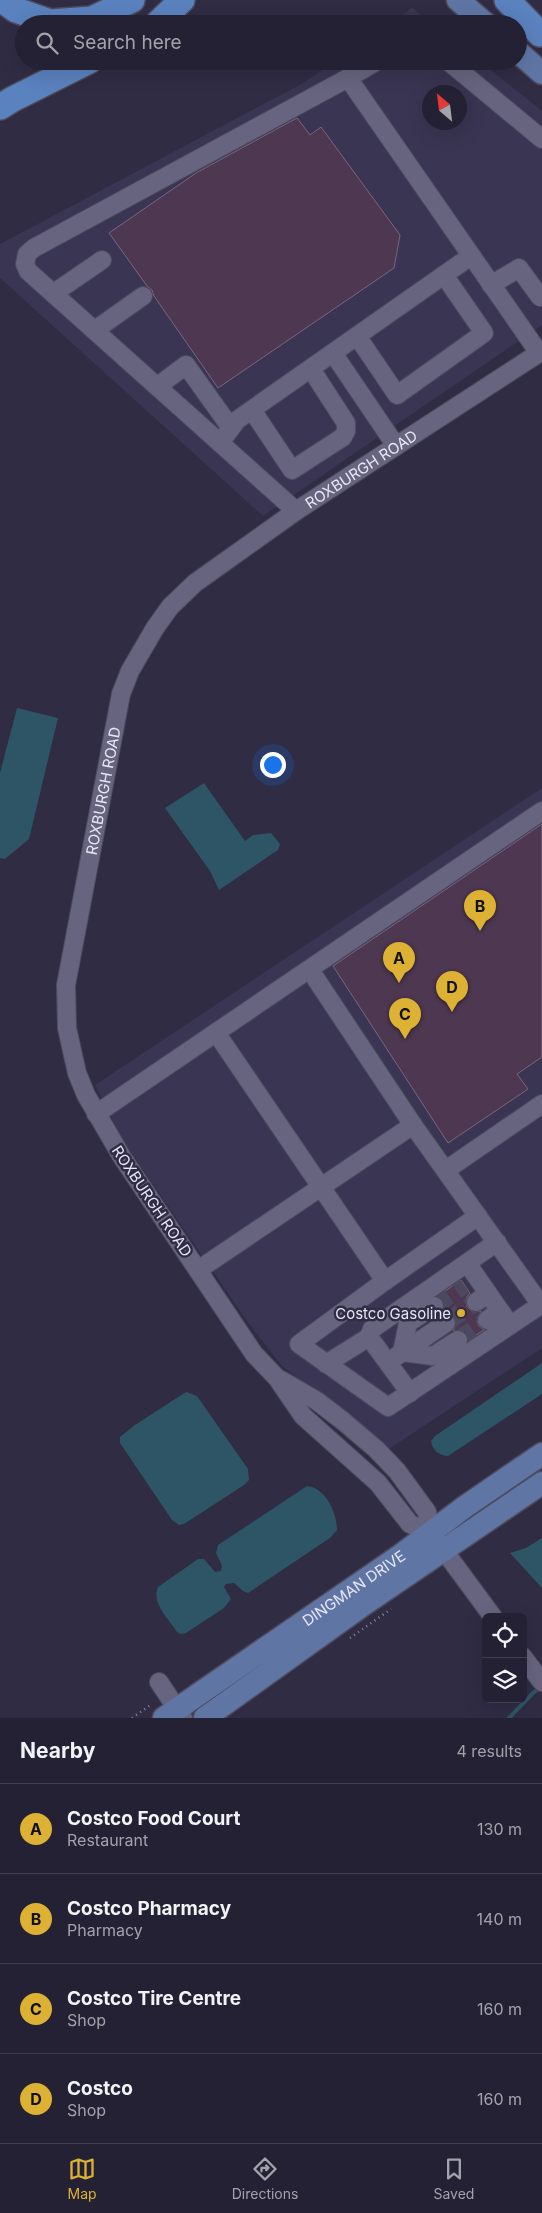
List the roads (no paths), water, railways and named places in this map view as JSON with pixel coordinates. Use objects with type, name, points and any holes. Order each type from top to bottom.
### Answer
[{"type":"highway","points":[[2,0],[16,10],[30,15]]},
{"type":"highway","points":[[100,15],[132,0]]},
{"type":"highway","points":[[166,15],[182,0]]},
{"type":"highway","points":[[508,0],[522,15]]},
{"type":"highway","points":[[527,20],[541,35]]},
{"type":"highway","points":[[0,107],[71,70]]},
{"type":"main road","points":[[458,0],[476,15]]},
{"type":"main road","points":[[497,0],[516,15]]},
{"type":"main road","points":[[527,24],[541,35]]},
{"type":"main road","points":[[527,60],[542,72]]},
{"type":"main road","name":"DINGMAN DRIVE","points":[[205,1718],[360,1607],[438,1542],[466,1506],[542,1454]]},
{"type":"main road","name":"DINGMAN DRIVE","points":[[175,1715],[438,1542],[542,1484]]},
{"type":"street","points":[[296,511],[28,271],[25,264],[26,254],[362,70]]},
{"type":"street","points":[[459,70],[542,139]]},
{"type":"street","points":[[348,78],[540,352]]},
{"type":"street","points":[[220,443],[237,420],[472,256]]},
{"type":"street","points":[[54,293],[102,260]]},
{"type":"street","points":[[492,285],[519,268],[540,297],[542,295]]},
{"type":"street","points":[[357,336],[397,394],[484,333],[444,275]]},
{"type":"street","points":[[95,330],[143,296]]},
{"type":"street","name":"ROXBURGH ROAD","points":[[438,1542],[427,1512],[397,1471],[376,1449],[317,1401],[277,1378],[254,1354],[96,1114],[77,1073],[67,1028],[66,985],[121,694],[130,671],[170,607],[195,584],[296,511],[540,352]]},
{"type":"street","points":[[333,353],[396,446]]},
{"type":"street","points":[[158,386],[186,365],[231,428]]},
{"type":"street","points":[[252,410],[292,470],[342,437],[346,431],[346,423],[310,369]]},
{"type":"street","points":[[96,1114],[217,1034],[542,811]]},
{"type":"street","points":[[310,970],[414,1125],[541,1304],[499,1319],[410,1392],[388,1407],[299,1344],[478,1216]]},
{"type":"street","points":[[217,1034],[385,1281]]},
{"type":"street","points":[[446,1170],[542,1104]]},
{"type":"street","points":[[198,1270],[414,1125]]},
{"type":"street","points":[[326,1364],[369,1337],[372,1329],[497,1242]]},
{"type":"street","points":[[466,1263],[470,1281],[499,1319]]},
{"type":"street","points":[[402,1352],[408,1323],[434,1306]]},
{"type":"street","points":[[388,1362],[446,1323]]},
{"type":"street","points":[[369,1337],[410,1392]]},
{"type":"street","points":[[402,1352],[434,1356],[458,1340]]},
{"type":"street","points":[[438,1542],[490,1613]]},
{"type":"street","points":[[524,1658],[539,1678]]},
{"type":"street","points":[[159,1682],[175,1715]]},
{"type":"water","points":[[17,708],[58,718],[29,839],[5,859],[0,858],[0,773]]},
{"type":"water","points":[[204,783],[245,841],[253,835],[271,833],[280,844],[278,850],[219,890],[210,871],[165,808]]},
{"type":"water","points":[[542,1363],[542,1394],[448,1456],[442,1455],[435,1450],[431,1441],[435,1436]]},
{"type":"water","points":[[186,1392],[197,1396],[248,1469],[249,1480],[184,1524],[179,1525],[172,1520],[120,1443],[120,1437]]},
{"type":"water","points":[[307,1486],[320,1491],[333,1509],[337,1530],[330,1538],[248,1593],[234,1583],[226,1584],[224,1587],[231,1599],[224,1608],[186,1633],[181,1634],[177,1632],[159,1605],[156,1593],[158,1587],[198,1559],[204,1559],[215,1572],[221,1571],[222,1566],[216,1553],[218,1545]]},
{"type":"water","points":[[542,1538],[542,1588],[510,1553],[526,1548]]},
{"type":"waterway","points":[[509,1718],[541,1687]]},
{"type":"tunnel","points":[[434,1306],[464,1285]]},
{"type":"tunnel","points":[[446,1323],[476,1302]]},
{"type":"tunnel","points":[[458,1340],[487,1320]]},
{"type":"place","name":"Costco Pharmacy","points":[[480,931]]},
{"type":"place","name":"Costco Food Court","points":[[399,983]]},
{"type":"place","name":"Costco","points":[[452,1012]]},
{"type":"place","name":"Costco Tire Centre","points":[[405,1039]]},
{"type":"place","name":"Costco Gasoline","points":[[461,1313]]}]
